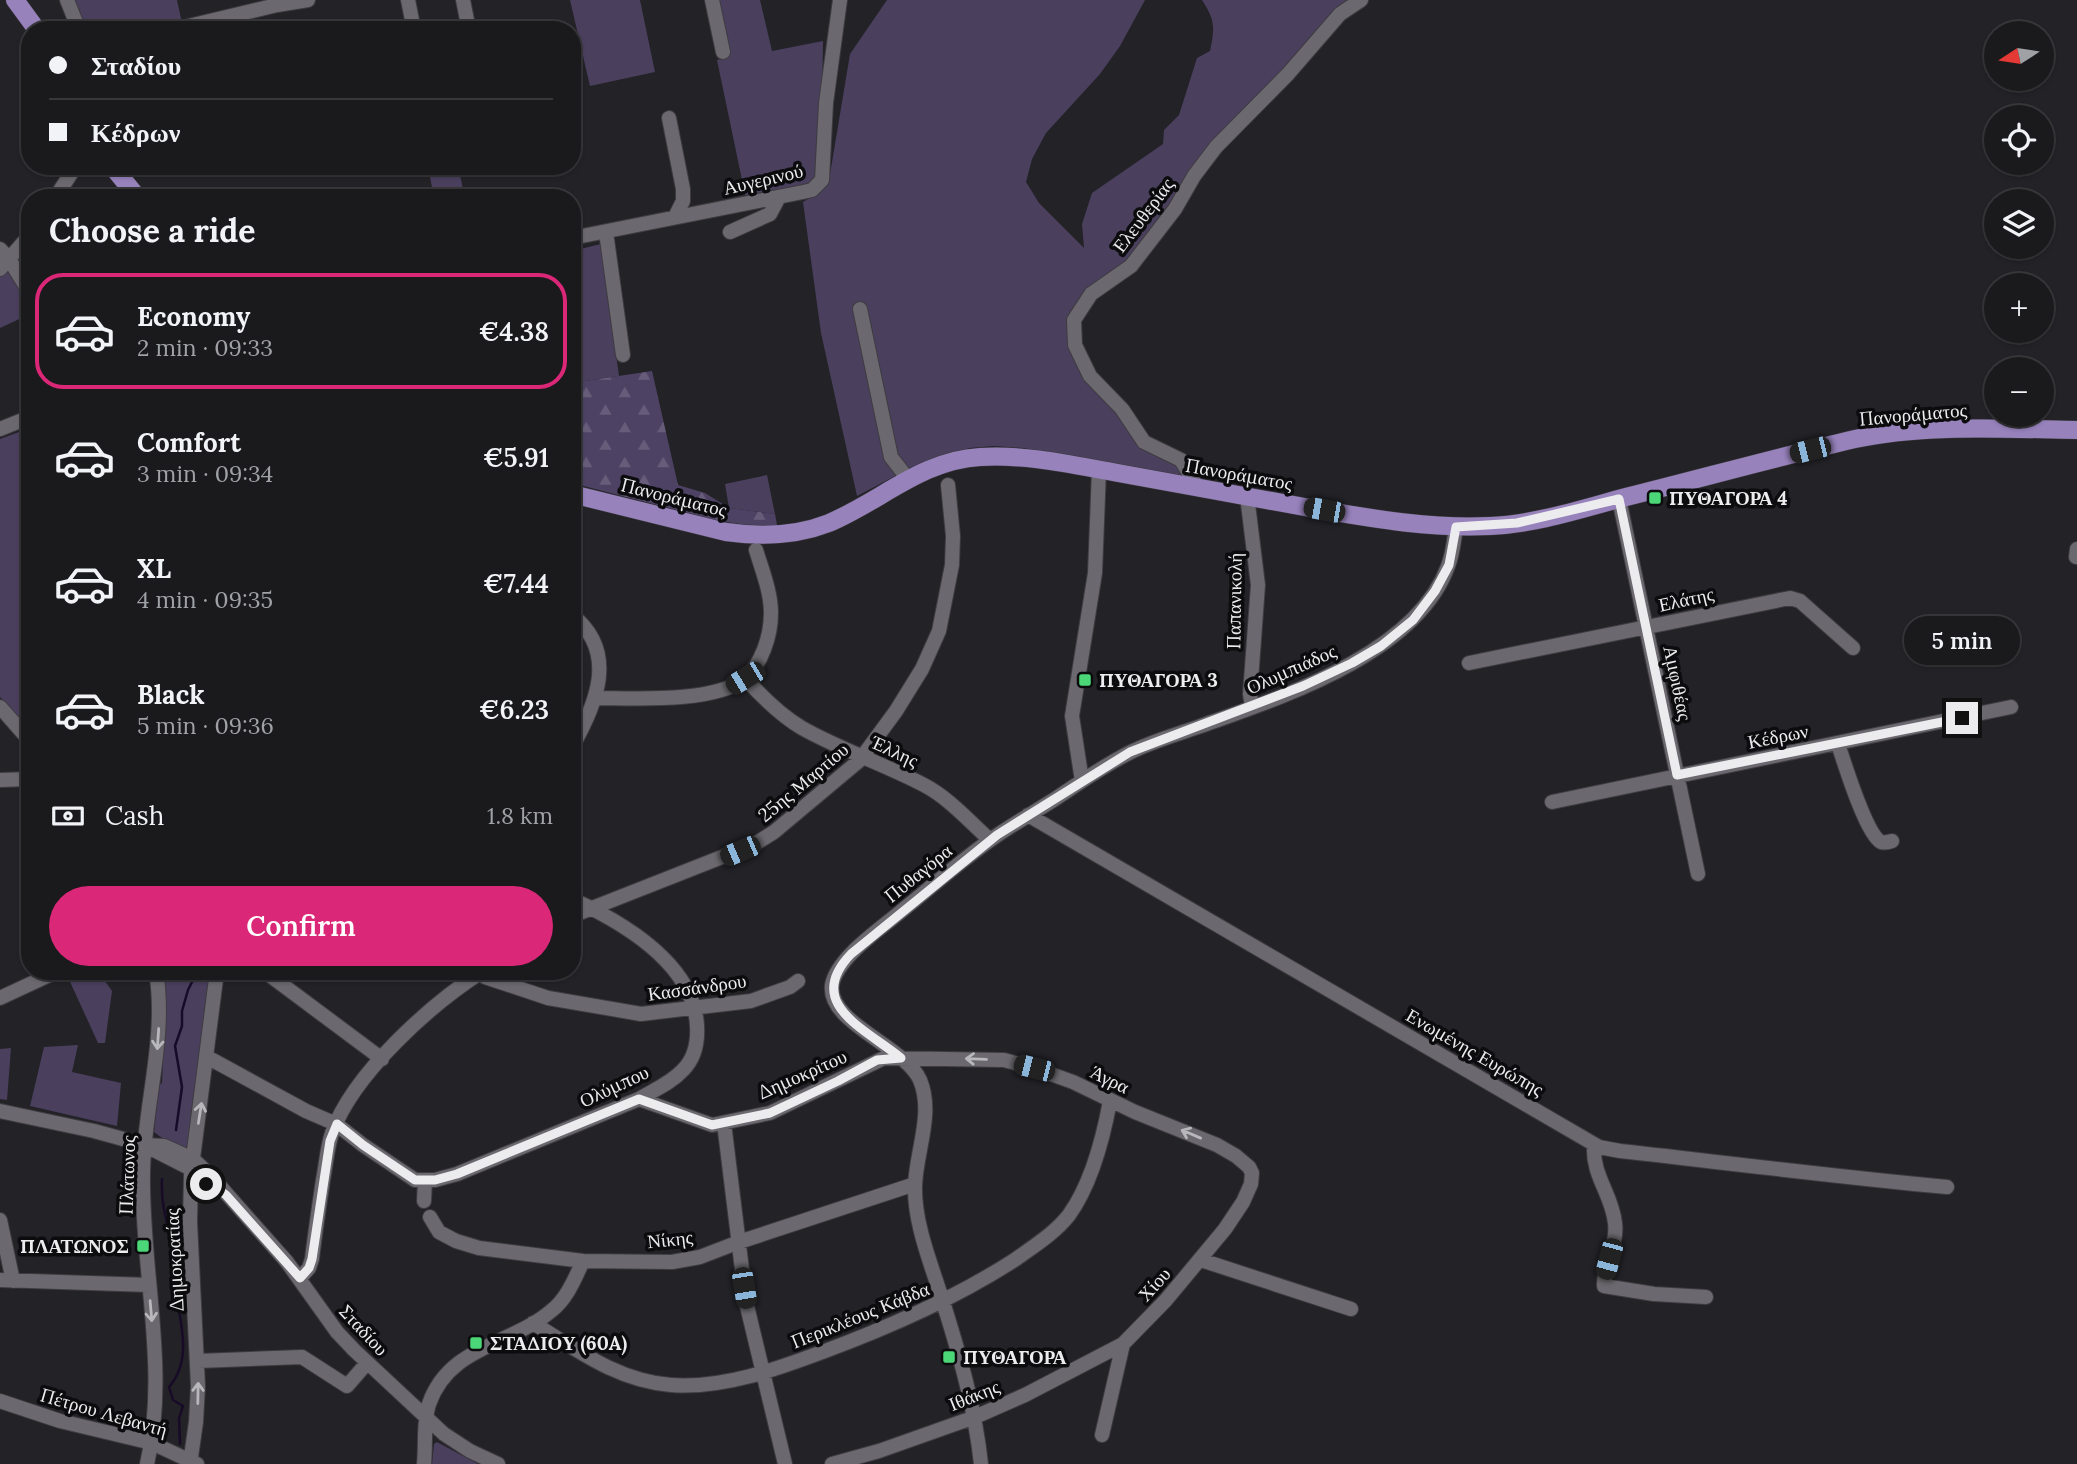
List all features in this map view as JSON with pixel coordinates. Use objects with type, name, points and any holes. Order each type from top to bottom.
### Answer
[{"type":"main road","points":[[15,0],[30,21]]},
{"type":"main road","points":[[119,175],[131,189]]},
{"type":"main road","name":"Πανοράματος","points":[[581,496],[726,532],[769,535],[800,531],[832,521],[908,479],[945,463],[983,457],[1029,459],[1384,520],[1456,527],[1517,523],[1879,435],[1948,431],[2077,430]]},
{"type":"street","points":[[67,0],[75,21]]},
{"type":"street","points":[[215,21],[308,0]]},
{"type":"street","points":[[408,0],[412,21]]},
{"type":"street","points":[[463,0],[467,21]]},
{"type":"street","points":[[712,0],[723,52]]},
{"type":"street","name":"Αυγερινού","points":[[581,237],[812,190],[822,180],[826,103],[841,0]]},
{"type":"street","name":"Ελευθερίας","points":[[1198,488],[1181,460],[1144,442],[1122,409],[1090,376],[1076,345],[1074,320],[1091,294],[1130,266],[1175,209],[1194,176],[1216,147],[1287,74],[1340,14],[1361,0]]},
{"type":"street","points":[[669,118],[683,189],[683,201],[675,217]]},
{"type":"street","points":[[730,233],[770,214],[779,197]]},
{"type":"street","points":[[607,232],[623,355]]},
{"type":"street","points":[[21,243],[3,259],[21,282]]},
{"type":"street","points":[[860,309],[891,457],[908,479]]},
{"type":"street","points":[[0,429],[21,421]]},
{"type":"street","points":[[1082,781],[1072,716],[1095,573],[1099,470]]},
{"type":"street","name":"25ης Μαρτίου","points":[[581,912],[755,844],[774,832],[863,757],[912,688],[939,631],[952,557],[947,485]]},
{"type":"street","name":"Παπανικολή","points":[[1247,496],[1258,584],[1250,694],[1252,707]]},
{"type":"street","name":"Αμφιθέας","points":[[1619,499],[1698,874]]},
{"type":"street","name":"Ολυμπιάδος","points":[[1082,781],[1130,752],[1252,707],[1359,659],[1405,627],[1422,609],[1441,582],[1451,558],[1456,527]]},
{"type":"street","points":[[596,698],[672,698],[731,687],[745,678],[766,643],[770,625],[771,610],[756,550]]},
{"type":"street","name":"Ελάτης","points":[[1469,663],[1794,598],[1853,648]]},
{"type":"street","points":[[581,624],[588,631],[596,652],[599,678],[596,698],[581,729]]},
{"type":"street","name":"Έλλης","points":[[745,678],[762,697],[801,727],[925,786],[956,809],[990,840]]},
{"type":"street","name":"Κέδρων","points":[[1552,802],[2011,707]]},
{"type":"street","points":[[0,708],[21,731]]},
{"type":"street","points":[[1838,744],[1864,816],[1879,840],[1892,841]]},
{"type":"street","points":[[0,782],[21,780]]},
{"type":"street","name":"Πυθαγόρα","points":[[982,1464],[967,1380],[923,1233],[915,1184],[925,1100],[917,1075],[901,1058],[837,1007],[832,991],[834,979],[845,960],[860,947],[990,840],[1082,781]]},
{"type":"street","name":"Ενωμένης Ευρώπης","points":[[1028,815],[1594,1145],[1620,1152],[1947,1187]]},
{"type":"street","points":[[581,903],[626,926],[650,946],[678,975],[697,1009]]},
{"type":"street","points":[[0,998],[39,980]]},
{"type":"street","name":"Πλάτωνος","points":[[147,1464],[152,1443],[155,1364],[142,1177],[159,1023],[157,980]]},
{"type":"street","name":"Δημοκρατίας","points":[[192,1463],[198,1361],[190,1193],[216,980]]},
{"type":"street","points":[[276,980],[382,1059]]},
{"type":"street","points":[[300,1278],[309,1268],[312,1259],[330,1141],[337,1124],[356,1091],[382,1059],[426,1013],[469,980]]},
{"type":"street","name":"Κασσάνδρου","points":[[501,980],[548,998],[641,1014],[751,1001],[790,987],[798,981]]},
{"type":"street","name":"Ολύμπου","points":[[420,1180],[435,1180],[457,1174],[639,1099],[667,1083],[683,1070],[695,1054],[697,1009]]},
{"type":"street","points":[[207,1057],[306,1111],[337,1124],[363,1145],[420,1180],[424,1202]]},
{"type":"street","name":"Άγρα","points":[[901,1058],[1004,1060],[1034,1068],[1217,1145],[1250,1167]]},
{"type":"street","name":"Δημοκρίτου","points":[[639,1099],[712,1125],[770,1113],[877,1060],[901,1058]]},
{"type":"street","name":"Περικλέους Κάβδα","points":[[533,1323],[605,1367],[632,1379],[672,1385],[712,1383],[762,1372],[888,1327],[987,1278],[1048,1236],[1069,1215],[1096,1158],[1110,1101]]},
{"type":"street","name":"Σταδίου","points":[[0,1111],[145,1145],[155,1152],[192,1164],[210,1175],[300,1278],[337,1332],[367,1363],[426,1418],[462,1446],[498,1464]]},
{"type":"street","points":[[724,1123],[746,1302],[785,1464]]},
{"type":"street","points":[[1594,1145],[1595,1169],[1616,1227],[1604,1286],[1654,1294],[1706,1297]]},
{"type":"street","name":"Σταδίου","points":[[192,1164],[226,1195]]},
{"type":"street","name":"Χίου","points":[[1123,1344],[1143,1326],[1201,1260],[1243,1202],[1251,1184],[1250,1167]]},
{"type":"street","points":[[190,1193],[197,1186],[210,1183]]},
{"type":"street","name":"Νίκης","points":[[430,1217],[439,1232],[479,1248],[583,1261],[672,1262],[700,1257],[915,1184]]},
{"type":"street","points":[[0,1220],[7,1281],[149,1285]]},
{"type":"street","points":[[1201,1260],[1352,1309]]},
{"type":"street","points":[[424,1464],[426,1418],[433,1396],[457,1364],[550,1312],[572,1284],[583,1261]]},
{"type":"street","points":[[1102,1435],[1123,1344]]},
{"type":"street","name":"Ιθάκης","points":[[832,1464],[975,1417],[1025,1395],[1123,1344]]},
{"type":"street","points":[[198,1361],[302,1357],[347,1386],[367,1363]]},
{"type":"street","name":"Πέτρου Λεβαντή","points":[[0,1401],[70,1424],[152,1443],[192,1463]]},
{"type":"shaded area","points":[[68,0],[177,0],[182,21],[77,21]]},
{"type":"shaded area","points":[[570,0],[640,0],[655,72],[590,86],[581,47],[581,21],[575,21]]},
{"type":"shaded area","points":[[716,0],[760,0],[772,51],[823,41],[821,181],[746,199],[717,60],[727,57]]},
{"type":"shaded area","points":[[887,0],[1145,0],[1120,46],[1100,74],[1046,133],[1032,159],[1026,182],[1039,203],[1084,248],[1082,224],[1092,193],[1163,144],[1164,130],[1179,115],[1197,58],[1210,51],[1213,24],[1202,0],[1356,0],[1329,20],[1130,261],[1090,291],[1074,346],[1134,432],[1174,459],[1185,477],[1023,448],[994,446],[970,448],[922,462],[857,496],[821,333],[803,202],[821,191],[829,180],[850,54]]},
{"type":"shaded area","points":[[430,175],[460,175],[463,189],[432,189]]},
{"type":"shaded area","points":[[601,244],[619,376],[581,382],[581,249]]},
{"type":"shaded area","points":[[8,270],[21,288],[21,318],[0,328],[0,277]]},
{"type":"shaded area","points":[[21,431],[21,722],[0,697],[0,439]]},
{"type":"shaded area","points":[[767,475],[775,514],[729,508],[725,484]]},
{"type":"shaded area","points":[[69,980],[104,980],[112,991],[105,1043],[98,1043]]},
{"type":"shaded area","points":[[160,980],[210,980],[188,1146],[184,1148],[154,1132],[159,1085],[162,1083],[163,1027]]},
{"type":"shaded area","points":[[78,1045],[72,1072],[121,1083],[117,1126],[30,1106],[44,1047]]},
{"type":"shaded area","points":[[11,1048],[7,1100],[0,1099],[0,1049]]},
{"type":"shaded area","points":[[437,1442],[478,1464],[432,1464],[434,1444]]},
{"type":"green space","points":[[652,371],[678,485],[705,493],[729,508],[775,514],[777,525],[754,526],[719,521],[581,485],[581,382]]},
{"type":"waterway","points":[[176,1130],[182,1087],[175,1046],[182,1026],[182,1011],[193,980]]},
{"type":"waterway","points":[[162,1179],[165,1213],[177,1254],[174,1281],[183,1336],[181,1363],[169,1387],[173,1400],[183,1406],[179,1418],[180,1444]]},
{"type":"place","name":"ΠΥΘΑΓΟΡΑ 4","points":[[1655,498]]},
{"type":"place","name":"ΠΥΘΑΓΟΡΑ 3","points":[[1085,680]]},
{"type":"place","name":"ΠΛΑΤΩΝΟΣ","points":[[143,1246]]},
{"type":"place","name":"ΣΤΑΔΙΟΥ (60A)","points":[[476,1343]]},
{"type":"place","name":"ΠΥΘΑΓΟΡΑ","points":[[949,1357]]},
{"type":"route","points":[[206,1184],[210,1183],[226,1195],[300,1278],[309,1268],[312,1259],[330,1141],[337,1124],[415,1180],[435,1180],[457,1174],[639,1099],[712,1125],[770,1113],[877,1060],[887,1057],[901,1058],[841,1011],[835,1003],[832,991],[834,979],[851,954],[997,835],[1130,752],[1303,686],[1381,646],[1413,620],[1441,582],[1451,558],[1456,527],[1517,523],[1619,499],[1677,775],[1962,718]]}]
